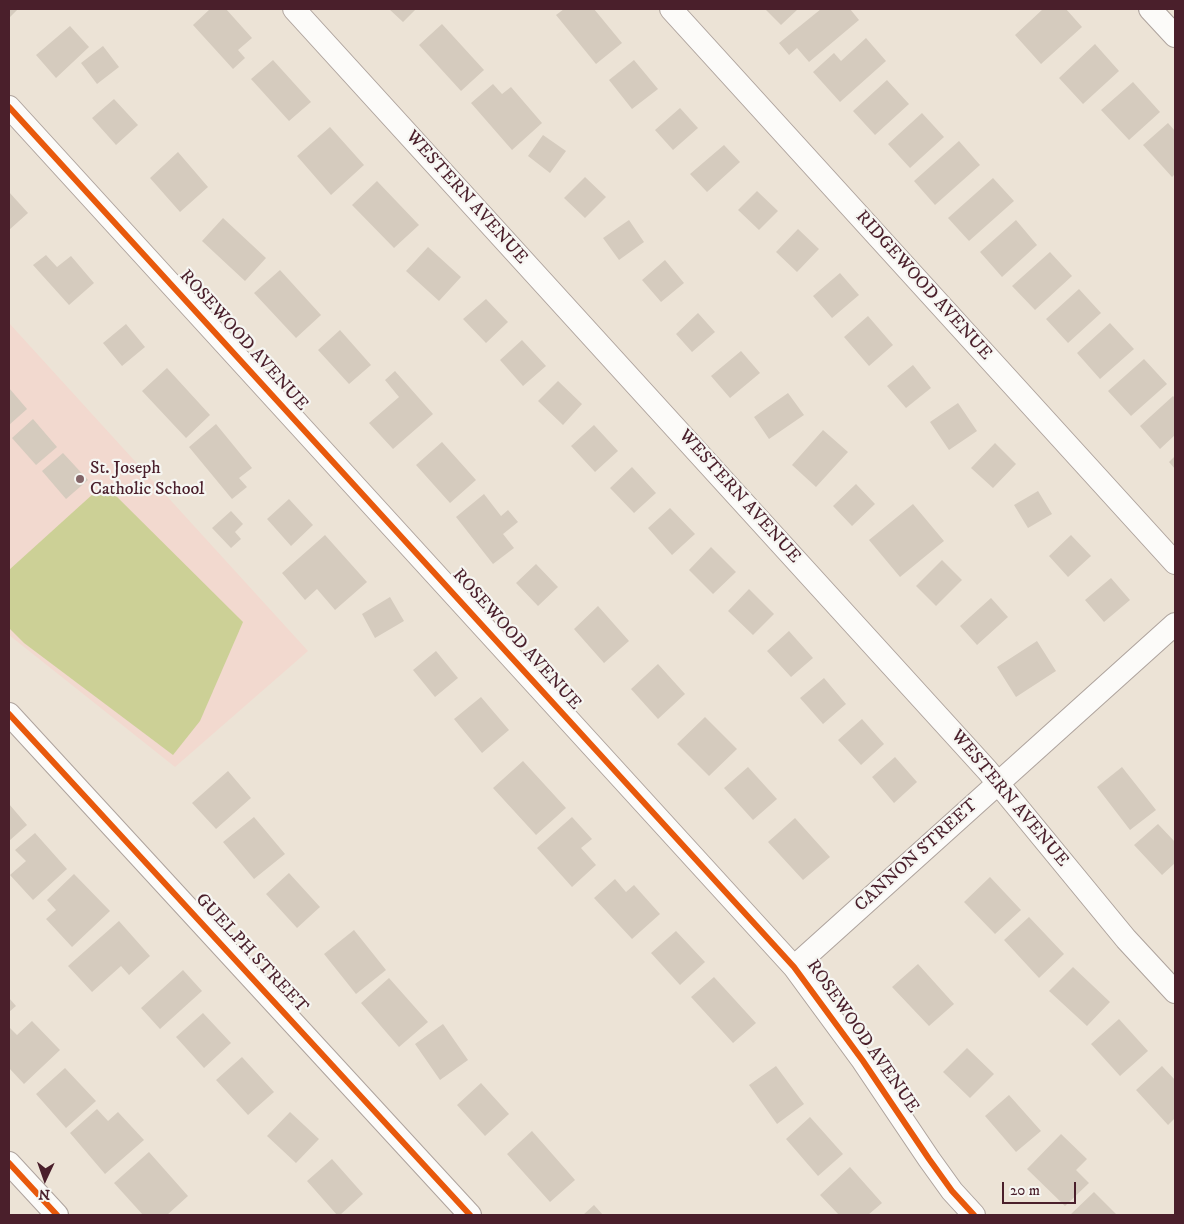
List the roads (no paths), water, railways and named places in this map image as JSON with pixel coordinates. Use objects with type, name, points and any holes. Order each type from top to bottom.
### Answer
[{"type":"street","name":"WESTERN AVENUE","points":[[294,9],[999,783],[1126,939],[1175,992]]},
{"type":"street","name":"RIDGEWOOD AVENUE","points":[[671,9],[1175,563]]},
{"type":"street","points":[[1150,9],[1175,36]]},
{"type":"street","name":"ROSEWOOD AVENUE","points":[[9,107],[794,967],[863,1061],[952,1191],[974,1215]]},
{"type":"street","name":"CANNON STREET","points":[[794,967],[1175,624]]},
{"type":"street","name":"GUELPH STREET","points":[[9,714],[470,1215]]},
{"type":"street","points":[[9,1163],[57,1215]]},
{"type":"place","name":"St. Joseph Catholic School","points":[[80,479]]}]
